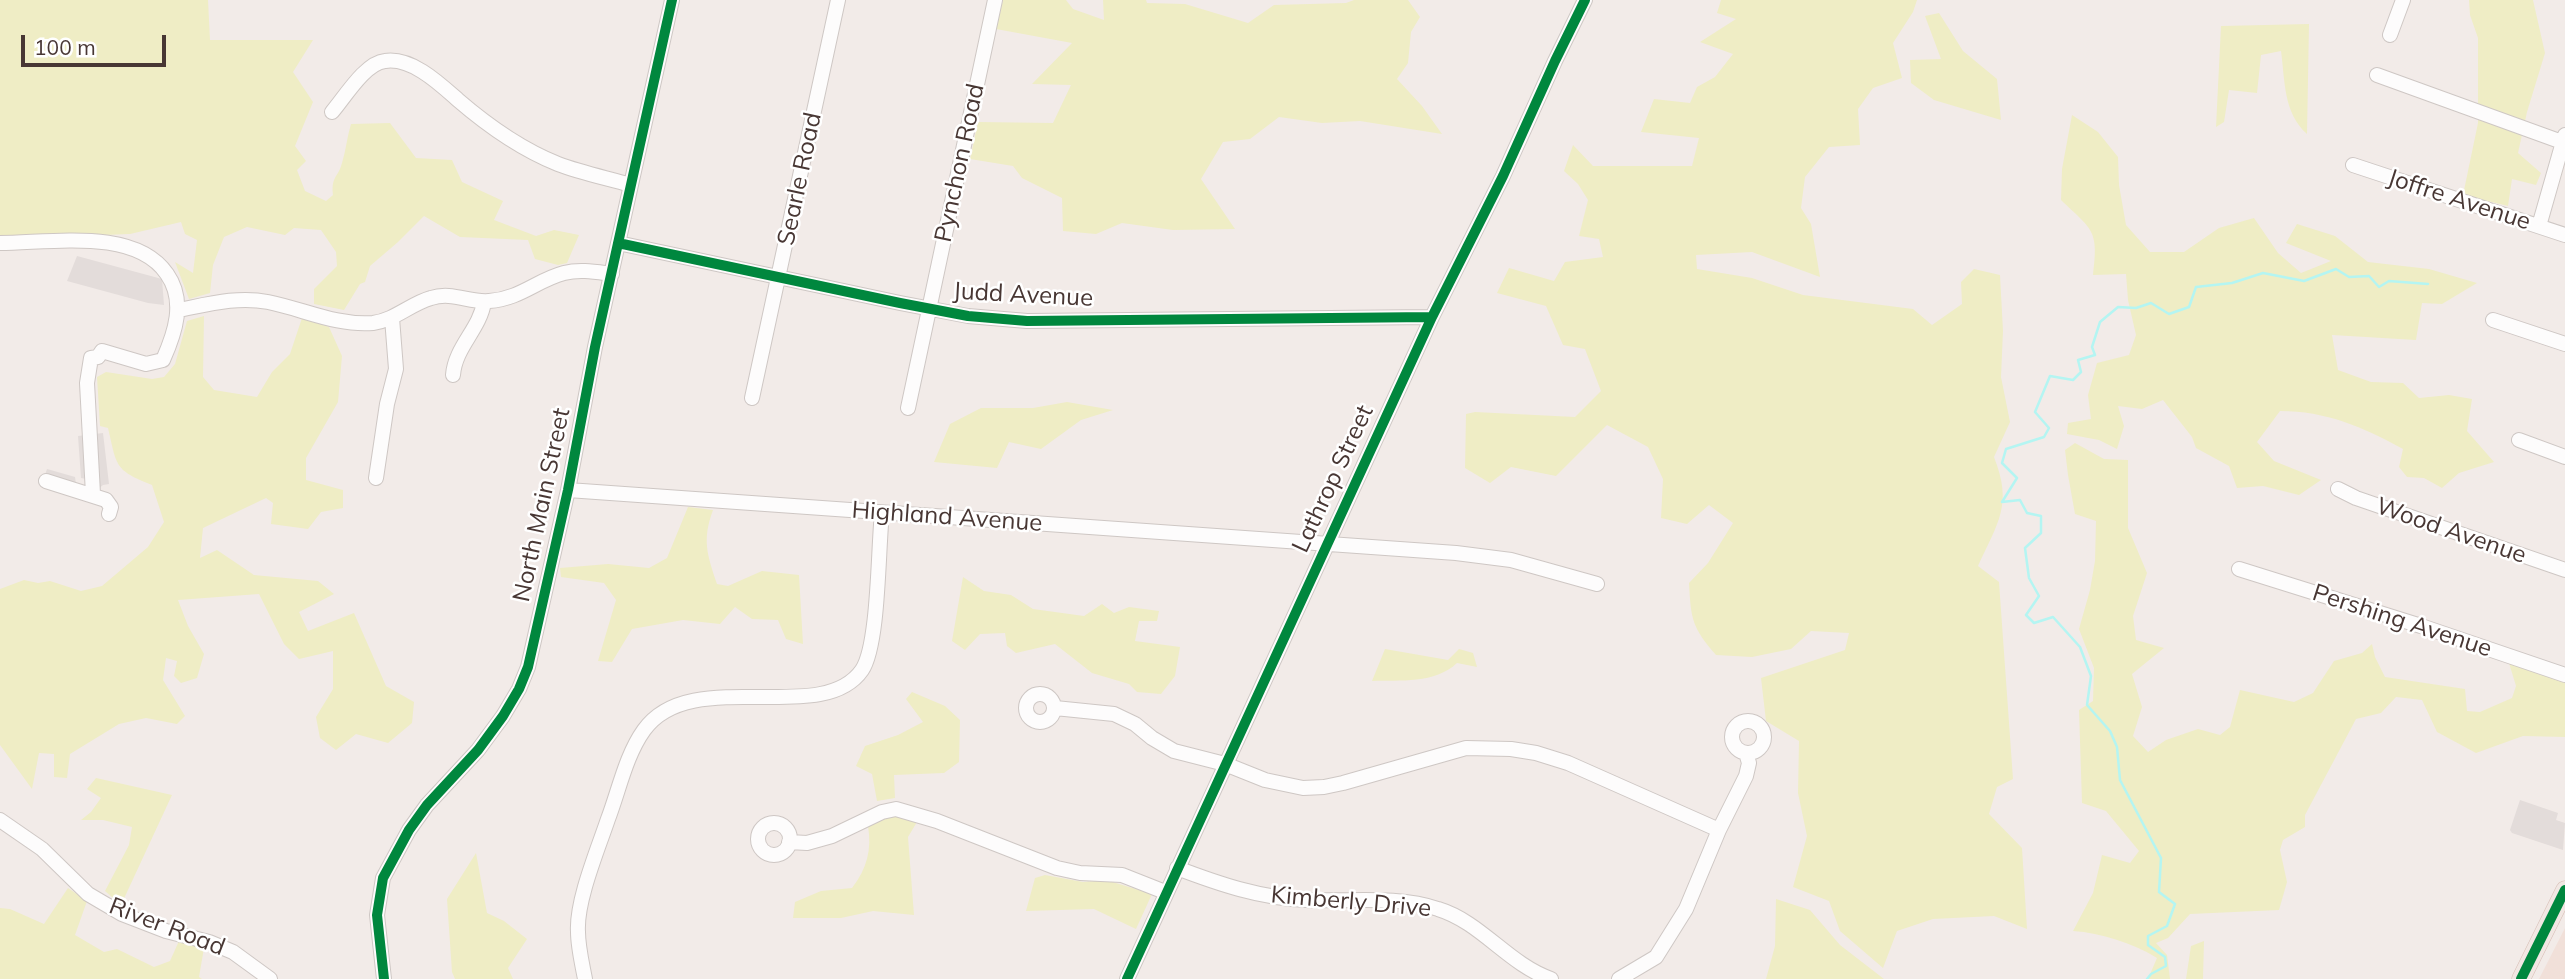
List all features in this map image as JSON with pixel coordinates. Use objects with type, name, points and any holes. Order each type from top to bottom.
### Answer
[{"type":"main road","points":[[2521,979],[2565,890]]},
{"type":"street","name":"North Main Street","points":[[384,979],[377,915],[383,878],[409,830],[427,805],[478,750],[519,689],[537,632],[672,0]]},
{"type":"street","name":"Searle Road","points":[[752,398],[838,0]]},
{"type":"street","name":"Pynchon Road","points":[[908,408],[995,0]]},
{"type":"street","name":"Lathrop Street","points":[[1126,979],[1432,317],[1503,176],[1585,0]]},
{"type":"street","points":[[2390,35],[2403,0]]},
{"type":"street","points":[[332,112],[367,68],[385,60],[411,66],[427,73],[462,103],[536,153],[579,171],[631,185]]},
{"type":"street","points":[[2377,75],[2564,139],[2539,226]]},
{"type":"street","name":"Joffre Avenue","points":[[2353,165],[2565,235]]},
{"type":"street","points":[[0,243],[116,243],[143,250],[159,261],[174,283],[178,310],[172,340],[163,360],[146,364],[102,351],[91,358],[86,383],[93,494]]},
{"type":"street","name":"Judd Avenue","points":[[618,243],[968,316],[1027,321],[1432,317]]},
{"type":"street","points":[[178,310],[225,300],[253,300],[345,322],[374,323],[393,318],[436,296],[454,296],[484,302],[519,294],[568,272],[612,274]]},
{"type":"street","points":[[453,375],[456,360],[478,321],[484,302]]},
{"type":"street","points":[[376,478],[388,402],[396,372],[393,318]]},
{"type":"street","points":[[2493,320],[2565,344]]},
{"type":"street","points":[[2519,440],[2565,457]]},
{"type":"street","points":[[46,481],[93,494],[109,502],[111,507],[108,514]]},
{"type":"street","name":"Highland Avenue","points":[[568,489],[1486,556],[1511,560],[1597,584]]},
{"type":"street","name":"Wood Avenue","points":[[2338,489],[2369,503],[2565,570]]},
{"type":"street","points":[[585,979],[578,931],[579,915],[598,846],[634,747],[644,729],[654,719],[686,701],[802,696],[831,691],[860,673],[869,658],[873,635],[882,513]]},
{"type":"street","name":"Pershing Avenue","points":[[2239,569],[2565,675]]},
{"type":"street","points":[[1055,708],[1114,713],[1174,751],[1225,764],[1265,780],[1286,785],[1324,787],[1466,748],[1536,753],[1568,763],[1719,830]]},
{"type":"street","points":[[1619,979],[1656,957],[1686,909],[1719,830],[1746,776],[1746,753]]},
{"type":"street","points":[[789,842],[807,843],[832,836],[882,812],[896,809],[937,821],[1057,868],[1080,873],[1122,875],[1166,892]]},
{"type":"street","name":"River Road","points":[[0,820],[41,849],[88,894],[133,918],[233,952],[270,979]]},
{"type":"street","name":"Kimberly Drive","points":[[1177,868],[1264,895],[1304,900],[1406,902],[1439,909],[1458,918],[1535,973],[1551,979]]},
{"type":"shaded area","points":[[0,0],[208,0],[210,40],[313,40],[293,72],[313,102],[295,146],[306,161],[297,170],[305,191],[326,201],[333,195],[334,180],[342,163],[351,124],[390,123],[416,158],[452,160],[462,182],[503,201],[494,220],[536,236],[554,230],[579,235],[567,263],[558,265],[535,259],[528,240],[460,237],[424,216],[370,266],[365,282],[360,284],[344,310],[314,304],[314,289],[337,266],[336,252],[321,230],[294,228],[285,235],[247,227],[224,237],[213,265],[210,293],[189,299],[175,262],[193,273],[197,240],[185,234],[181,222],[130,234],[0,239]]},
{"type":"shaded area","points":[[1003,0],[1066,0],[1073,9],[1104,20],[1103,0],[1146,0],[1147,3],[1185,4],[1248,23],[1274,5],[1408,0],[1420,17],[1411,32],[1408,63],[1397,79],[1422,106],[1442,134],[1360,121],[1322,123],[1279,117],[1250,139],[1223,142],[1201,179],[1235,229],[1173,230],[1122,223],[1096,234],[1063,231],[1062,198],[1022,178],[1013,166],[970,159],[978,122],[1053,123],[1071,85],[1032,84],[1072,43],[996,29]]},
{"type":"shaded area","points":[[1721,0],[1917,0],[1913,12],[1893,43],[1902,78],[1873,88],[1858,109],[1860,145],[1829,147],[1805,177],[1801,208],[1811,224],[1820,277],[1752,252],[1696,255],[1697,269],[1752,278],[1803,295],[1913,309],[1932,325],[1962,304],[1961,282],[1974,269],[2000,275],[2003,331],[2001,377],[2010,422],[1994,457],[2002,488],[2001,513],[1978,566],[1999,582],[2013,779],[1997,787],[1989,814],[2022,848],[2027,929],[1994,916],[1933,919],[1897,931],[1883,968],[1840,931],[1829,901],[1793,887],[1807,836],[1798,793],[1799,741],[1766,721],[1761,678],[1845,650],[1849,633],[1811,631],[1791,649],[1752,657],[1716,655],[1694,622],[1689,583],[1708,563],[1733,523],[1709,505],[1687,524],[1661,518],[1663,479],[1648,447],[1607,425],[1556,476],[1511,467],[1490,483],[1465,468],[1466,414],[1475,412],[1575,417],[1601,391],[1585,349],[1563,345],[1546,306],[1497,293],[1509,268],[1554,281],[1565,262],[1603,257],[1599,239],[1579,236],[1588,200],[1578,184],[1564,171],[1573,145],[1593,166],[1692,166],[1699,138],[1641,132],[1654,99],[1690,103],[1697,87],[1715,77],[1733,54],[1700,42],[1736,19],[1717,13]]},
{"type":"shaded area","points":[[2469,0],[2533,0],[2545,53],[2518,153],[2541,173],[2536,185],[2512,179],[2508,206],[2463,195],[2478,123],[2478,38],[2470,15]]},
{"type":"shaded area","points":[[1939,13],[1963,51],[1997,79],[2001,120],[1934,100],[1911,83],[1910,60],[1941,59],[1925,16]]},
{"type":"shaded area","points":[[2309,24],[2307,134],[2299,126],[2289,106],[2281,51],[2261,55],[2257,93],[2229,90],[2224,122],[2216,127],[2221,26]]},
{"type":"shaded area","points":[[2072,115],[2098,132],[2118,157],[2119,185],[2126,225],[2150,252],[2184,252],[2219,228],[2254,218],[2278,253],[2301,273],[2331,261],[2286,243],[2297,224],[2335,236],[2368,262],[2429,269],[2477,283],[2442,304],[2422,303],[2416,340],[2332,335],[2338,370],[2371,382],[2403,383],[2419,398],[2449,395],[2472,399],[2467,431],[2494,462],[2459,473],[2442,488],[2424,478],[2407,477],[2399,467],[2403,449],[2373,434],[2329,417],[2280,411],[2257,442],[2274,461],[2321,480],[2299,495],[2263,486],[2237,488],[2229,466],[2196,448],[2192,437],[2163,400],[2142,409],[2118,406],[2124,426],[2117,449],[2099,440],[2067,434],[2068,423],[2091,419],[2088,395],[2097,363],[2129,355],[2136,335],[2128,300],[2126,274],[2093,275],[2094,239],[2086,225],[2061,200],[2062,169]]},
{"type":"shaded area","points":[[77,256],[162,279],[164,305],[67,281]]},
{"type":"shaded area","points":[[204,316],[203,377],[214,390],[257,397],[272,372],[290,354],[302,318],[329,327],[342,356],[338,402],[306,458],[306,480],[343,490],[343,508],[321,512],[308,529],[271,524],[273,503],[266,498],[203,528],[200,558],[217,550],[254,575],[318,581],[334,594],[299,612],[308,631],[354,613],[386,686],[414,702],[412,723],[388,743],[356,734],[336,750],[320,738],[316,717],[333,689],[333,651],[299,659],[284,644],[259,594],[178,600],[188,626],[204,654],[197,678],[181,683],[174,676],[177,661],[166,658],[163,680],[185,716],[177,724],[146,718],[119,724],[70,754],[67,778],[54,777],[54,754],[39,753],[32,789],[0,745],[0,589],[24,580],[38,583],[50,581],[81,591],[102,586],[148,547],[164,522],[152,485],[130,475],[119,465],[108,428],[100,426],[97,377],[106,372],[152,379],[164,377],[175,364],[187,321]]},
{"type":"shaded area","points":[[1067,402],[1113,410],[1081,420],[1041,449],[1009,442],[997,468],[934,462],[950,424],[981,408],[1033,408]]},
{"type":"shaded area","points":[[103,433],[109,484],[103,485],[85,500],[45,488],[38,483],[40,478],[44,478],[47,469],[75,477],[76,484],[86,484],[86,479],[81,478],[78,436]]},
{"type":"shaded area","points":[[2075,443],[2104,459],[2128,460],[2128,528],[2147,573],[2133,616],[2136,640],[2164,648],[2132,674],[2142,707],[2133,736],[2148,752],[2166,740],[2198,729],[2220,735],[2230,727],[2240,690],[2294,702],[2313,693],[2334,661],[2362,653],[2372,644],[2385,677],[2465,689],[2467,711],[2480,712],[2512,698],[2516,686],[2509,663],[2565,682],[2565,737],[2523,736],[2476,753],[2437,732],[2422,700],[2396,697],[2381,713],[2356,719],[2305,815],[2305,827],[2283,840],[2280,850],[2287,882],[2279,910],[2190,914],[2168,938],[2156,943],[2167,955],[2170,979],[2148,979],[2157,958],[2116,940],[2073,931],[2093,893],[2102,855],[2130,863],[2139,851],[2106,811],[2082,803],[2079,710],[2093,701],[2094,668],[2079,629],[2095,561],[2096,521],[2075,514],[2065,450]]},
{"type":"shaded area","points":[[688,507],[713,510],[707,547],[717,584],[728,586],[762,571],[799,575],[803,644],[786,639],[778,620],[752,619],[735,607],[720,624],[683,620],[632,629],[612,662],[598,661],[616,600],[604,583],[561,577],[560,568],[608,564],[649,568],[667,558]]},
{"type":"shaded area","points":[[963,577],[984,591],[1011,595],[1033,609],[1084,616],[1102,604],[1114,613],[1129,607],[1159,611],[1157,621],[1139,621],[1135,641],[1180,647],[1175,676],[1161,694],[1137,692],[1129,684],[1092,673],[1055,644],[1016,653],[1007,646],[1005,633],[980,634],[965,650],[952,641]]},
{"type":"shaded area","points":[[1385,649],[1448,660],[1459,649],[1473,653],[1477,667],[1457,663],[1428,678],[1372,681]]},
{"type":"shaded area","points":[[912,692],[945,706],[960,720],[959,762],[944,773],[894,775],[895,798],[877,801],[872,774],[856,766],[865,746],[898,735],[923,722],[906,699]]},
{"type":"shaded area","points":[[96,778],[172,795],[121,905],[105,891],[129,845],[132,827],[103,820],[81,820],[101,798],[87,789]]},
{"type":"shaded area","points":[[2520,800],[2558,813],[2556,820],[2565,823],[2563,850],[2512,833],[2510,830]]},
{"type":"shaded area","points":[[892,815],[917,822],[908,837],[914,915],[873,911],[841,918],[793,918],[795,902],[821,891],[852,888],[867,859],[868,826]]},
{"type":"shaded area","points":[[476,853],[487,913],[504,921],[527,939],[508,968],[513,979],[455,979],[452,972],[447,899]]},
{"type":"shaded area","points":[[1045,875],[1083,882],[1106,880],[1152,894],[1136,929],[1094,909],[1026,911],[1035,878]]},
{"type":"shaded area","points":[[68,888],[87,901],[75,935],[104,952],[117,949],[154,967],[170,961],[179,941],[204,948],[199,977],[202,979],[0,979],[0,908],[10,909],[44,924]]},
{"type":"shaded area","points":[[1776,899],[1810,910],[1840,945],[1884,979],[1766,979],[1775,946]]},
{"type":"shaded area","points":[[2565,928],[2565,979],[2539,979]]},
{"type":"shaded area","points":[[2204,941],[2203,979],[2186,979],[2191,946]]},
{"type":"waterway","points":[[2147,979],[2166,966],[2165,957],[2148,945],[2148,936],[2167,926],[2175,904],[2159,892],[2161,858],[2120,780],[2117,747],[2110,731],[2087,705],[2091,676],[2080,647],[2053,617],[2034,623],[2026,615],[2039,596],[2029,578],[2025,548],[2041,533],[2041,516],[2027,513],[2020,500],[2002,502],[2017,478],[2002,463],[2006,449],[2044,437],[2049,428],[2035,412],[2050,376],[2073,380],[2081,372],[2078,360],[2095,355],[2092,347],[2100,322],[2118,307],[2136,308],[2151,303],[2169,314],[2189,307],[2196,287],[2232,283],[2263,273],[2304,281],[2336,269],[2349,277],[2369,276],[2379,287],[2389,281],[2428,284]]},
{"type":"cycle path","points":[[384,979],[377,915],[383,878],[409,830],[427,805],[478,750],[503,716],[528,667],[672,0]]},
{"type":"cycle path","points":[[1127,979],[1432,317],[1503,176],[1585,0]]},
{"type":"cycle path","points":[[618,243],[968,316],[1027,321],[1432,317]]},
{"type":"cycle path","points":[[2521,979],[2565,890]]}]
